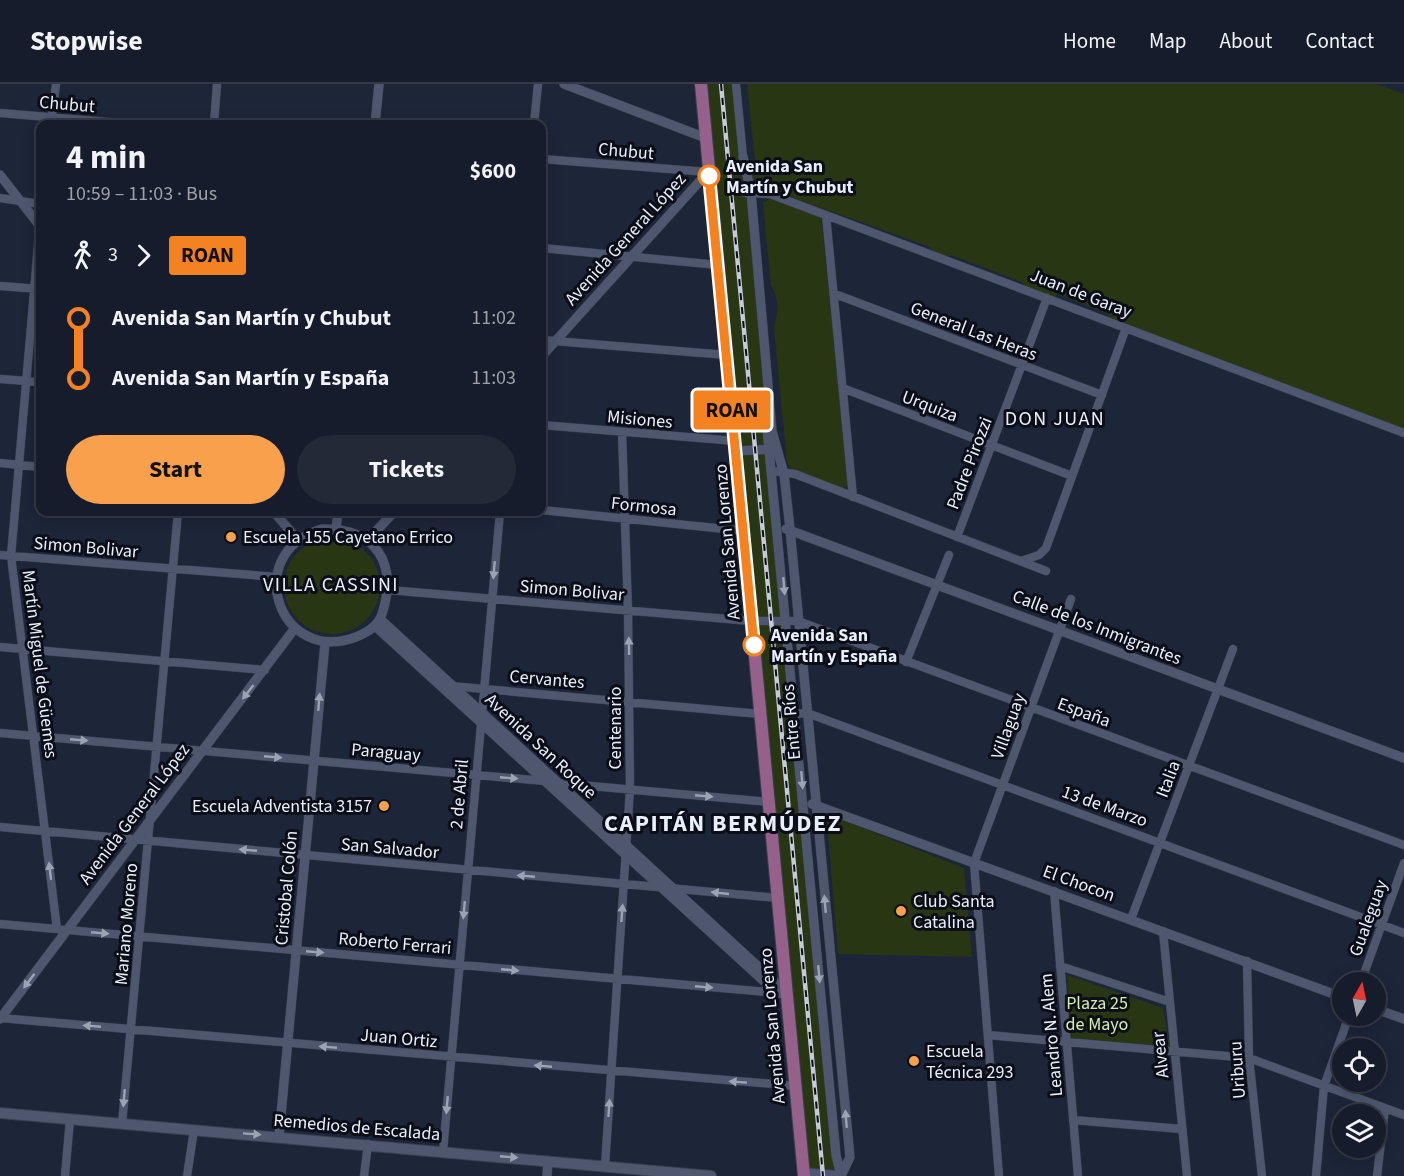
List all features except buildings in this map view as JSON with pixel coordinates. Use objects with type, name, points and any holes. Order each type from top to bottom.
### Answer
[{"type":"main road","name":"Avenida San Lorenzo","points":[[702,84],[708,172],[778,898],[782,994],[796,1086],[804,1175]]},
{"type":"main road","name":"Remedios de Escalada","points":[[0,1113],[711,1176]]},
{"type":"main road","points":[[804,1175],[836,1176]]},
{"type":"street","points":[[52,120],[56,84]]},
{"type":"street","points":[[214,120],[217,84]]},
{"type":"street","points":[[375,120],[379,84]]},
{"type":"street","points":[[534,120],[538,84]]},
{"type":"street","points":[[564,84],[706,138]]},
{"type":"street","name":"Entre Ríos","points":[[736,84],[773,449],[778,528],[836,1155],[841,1176]]},
{"type":"street","name":"Chubut","points":[[0,113],[46,120]]},
{"type":"street","name":"Chubut","points":[[546,159],[708,172]]},
{"type":"street","name":"Avenida General López","points":[[546,351],[708,172]]},
{"type":"street","points":[[0,175],[36,219]]},
{"type":"street","name":"Juan de Garay","points":[[748,193],[770,194],[1404,433]]},
{"type":"street","points":[[0,198],[36,203]]},
{"type":"street","points":[[826,215],[836,294],[853,497]]},
{"type":"street","points":[[546,248],[718,265]]},
{"type":"street","points":[[0,286],[36,289]]},
{"type":"street","name":"General Las Heras","points":[[836,294],[1102,395]]},
{"type":"street","name":"Martín Miguel de Güemes","points":[[36,297],[26,381],[11,556],[45,831],[62,930]]},
{"type":"street","name":"Padre Pirozzi","points":[[957,537],[1047,298]]},
{"type":"street","points":[[1019,562],[1039,555],[1046,548],[1126,328]]},
{"type":"street","points":[[546,340],[727,355]]},
{"type":"street","points":[[0,379],[36,382]]},
{"type":"street","name":"Urquiza","points":[[844,389],[1072,476]]},
{"type":"street","name":"Misiones","points":[[546,425],[736,446]]},
{"type":"street","name":"Centenario","points":[[605,1166],[630,789],[626,519],[622,432]]},
{"type":"street","points":[[736,446],[773,449]]},
{"type":"street","name":"Entre Ríos","points":[[773,449],[783,471],[790,529],[850,1157],[841,1176]]},
{"type":"street","points":[[0,464],[36,467]]},
{"type":"street","points":[[773,471],[783,471],[1046,571]]},
{"type":"street","name":"Formosa","points":[[546,510],[744,531]]},
{"type":"street","name":"Mariano Moreno","points":[[122,1124],[178,516]]},
{"type":"street","points":[[277,516],[298,540]]},
{"type":"street","points":[[336,529],[338,516]]},
{"type":"street","points":[[368,540],[390,516]]},
{"type":"street","name":"2 de Abril","points":[[443,1151],[500,516]]},
{"type":"street","name":"Calle de los Inmigrantes","points":[[778,528],[790,529],[1404,758]]},
{"type":"street","points":[[322,529],[336,529],[368,540],[387,567],[389,590],[377,623],[346,640],[325,643],[296,628],[283,612],[276,594],[277,577],[284,555],[298,540],[322,529]]},
{"type":"street","name":"Simon Bolivar","points":[[0,555],[277,577]]},
{"type":"street","points":[[906,662],[949,555]]},
{"type":"street","name":"Simon Bolivar","points":[[389,590],[751,621]]},
{"type":"street","name":"Villaguay","points":[[974,863],[1071,599]]},
{"type":"street","name":"España","points":[[751,621],[798,621],[1030,709],[1404,845]]},
{"type":"street","name":"Avenida San Roque","points":[[377,623],[438,684],[557,783],[626,851],[782,994]]},
{"type":"street","name":"Avenida San Roque","points":[[377,623],[450,686],[544,781],[626,851]]},
{"type":"street","name":"Avenida General López","points":[[0,1018],[62,930],[150,821],[296,628]]},
{"type":"street","name":"Cristobal Colón","points":[[279,1136],[325,643]]},
{"type":"street","points":[[0,647],[265,670]]},
{"type":"street","name":"Italia","points":[[1131,919],[1233,649]]},
{"type":"street","name":"Cervantes","points":[[438,684],[760,714]]},
{"type":"street","name":"13 de Marzo","points":[[795,714],[807,712],[1404,933]]},
{"type":"street","name":"Paraguay","points":[[0,733],[769,802]]},
{"type":"street","name":"El Chocon","points":[[804,804],[816,804],[1332,993]]},
{"type":"street","name":"San Salvador","points":[[0,827],[778,898]]},
{"type":"street","points":[[974,863],[999,1176]]},
{"type":"street","name":"Gualeguay","points":[[1365,972],[1404,863]]},
{"type":"street","name":"Leandro N. Alem","points":[[1054,891],[1078,1176]]},
{"type":"street","name":"Roberto Ferrari","points":[[0,924],[782,994]]},
{"type":"street","name":"Alvear","points":[[1163,931],[1187,1176]]},
{"type":"street","points":[[817,947],[829,946]]},
{"type":"street","name":"Uriburu","points":[[1247,962],[1249,1058],[1262,1176]]},
{"type":"street","points":[[1060,966],[1170,1002]]},
{"type":"street","points":[[1386,1013],[1404,1019]]},
{"type":"street","name":"Juan Ortiz","points":[[0,1018],[796,1086]]},
{"type":"street","points":[[1316,1176],[1324,1086],[1345,1026]]},
{"type":"street","points":[[988,1035],[1249,1058],[1374,1104]]},
{"type":"street","points":[[826,1042],[839,1042]]},
{"type":"street","points":[[1386,1108],[1404,1115]]},
{"type":"street","points":[[65,1176],[70,1119]]},
{"type":"street","points":[[1073,1120],[1182,1129]]},
{"type":"street","points":[[187,1176],[194,1130]]},
{"type":"street","points":[[364,1176],[368,1144]]},
{"type":"street","points":[[1377,1176],[1379,1158]]},
{"type":"street","points":[[547,1176],[548,1161]]},
{"type":"green space","points":[[701,84],[736,84],[841,1176],[804,1173]]},
{"type":"green space","points":[[747,84],[1376,84],[1404,94],[1404,429],[1111,319],[1108,314],[1057,294],[1055,297],[1024,286],[1022,282],[951,255],[948,257],[932,251],[930,247],[758,185],[752,178],[750,159],[755,160]]},
{"type":"green space","points":[[772,197],[821,217],[848,474],[848,485],[840,489],[793,472],[787,462],[774,328],[777,301],[771,285],[763,203]]},
{"type":"green space","points":[[332,538],[350,542],[366,552],[376,568],[380,586],[376,604],[366,620],[350,630],[332,634],[314,630],[298,620],[288,604],[284,586],[288,568],[298,552],[314,542]]},
{"type":"green space","name":"Club Santa Catalina","points":[[834,817],[964,868],[972,957],[838,954],[827,821]]},
{"type":"green space","name":"Plaza 25 de Mayo","points":[[1067,975],[1163,1008],[1170,1047],[1072,1038]]},
{"type":"railway","points":[[721,84],[823,1176]]},
{"type":"bus line","name":"ROAN","points":[[709,176],[754,645]]},
{"type":"place","name":"Avenida San Martín y Chubut","points":[[709,176]]},
{"type":"place","name":"Escuela 155 Cayetano Errico","points":[[231,537]]},
{"type":"place","name":"Avenida San Martín y España","points":[[754,645]]},
{"type":"place","name":"Escuela Adventista 3157","points":[[384,806]]},
{"type":"place","name":"Club Santa Catalina","points":[[901,911]]},
{"type":"place","name":"Escuela Técnica 293","points":[[914,1061]]},
{"type":"district","name":"DON JUAN","points":[[1055,418]]},
{"type":"district","name":"VILLA CASSINI","points":[[331,584]]},
{"type":"district","name":"CAPITÁN BERMÚDEZ","points":[[723,823]]}]
